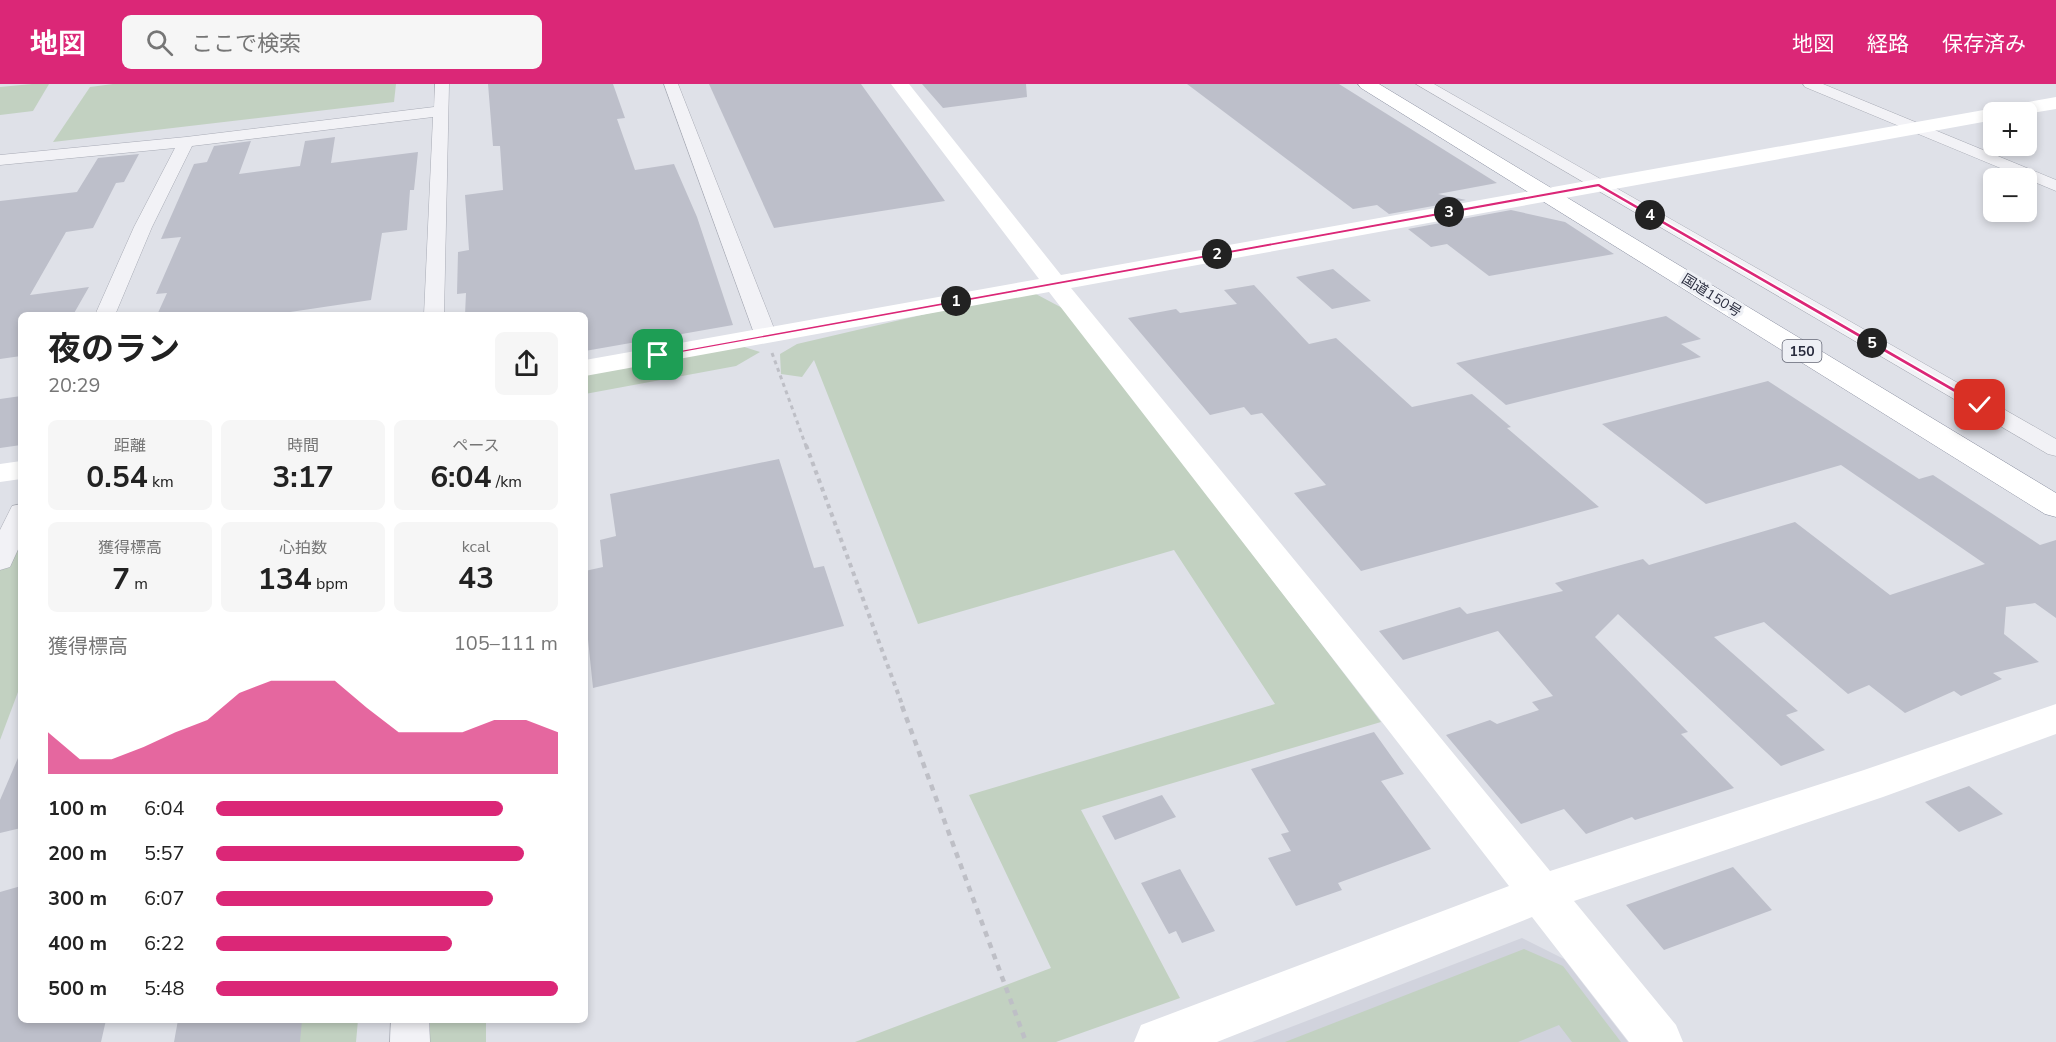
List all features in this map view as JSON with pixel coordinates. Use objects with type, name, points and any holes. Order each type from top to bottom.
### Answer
[{"type":"main road","points":[[900,84],[1055,283],[1659,1042]]},
{"type":"main road","name":"国道150号","points":[[1367,84],[2056,507]]},
{"type":"main road","points":[[2037,106],[2056,103]]},
{"type":"main road","points":[[588,367],[1983,116]]},
{"type":"main road","points":[[0,473],[18,470]]},
{"type":"main road","points":[[1158,1042],[1542,893],[1869,786],[2056,719]]},
{"type":"street","points":[[434,312],[442,84]]},
{"type":"street","points":[[671,84],[766,336]]},
{"type":"street","points":[[1423,84],[2056,449]]},
{"type":"street","points":[[1810,84],[2056,186]]},
{"type":"street","points":[[0,160],[186,142],[441,111]]},
{"type":"street","points":[[106,312],[143,227],[186,142]]},
{"type":"street","points":[[0,561],[18,519]]},
{"type":"street","points":[[410,1023],[410,1042]]},
{"type":"path","points":[[766,336],[1026,1042]]},
{"type":"shaded area","points":[[1522,938],[1564,959],[1628,1042],[1252,1042]]},
{"type":"green space","points":[[49,84],[33,111],[0,115],[0,87]]},
{"type":"green space","points":[[113,84],[396,84],[394,102],[53,142],[90,87]]},
{"type":"green space","points":[[1034,293],[1066,310],[1381,722],[1081,810],[1180,998],[1056,1042],[855,1042],[1051,968],[969,795],[1275,704],[1174,550],[918,624],[814,360],[802,377],[781,374],[780,354],[797,344],[930,313]]},
{"type":"green space","points":[[738,345],[760,352],[736,366],[588,393],[588,373]]},
{"type":"green space","points":[[18,517],[18,692],[0,740],[0,558]]},
{"type":"green space","points":[[1524,949],[1563,966],[1621,1042],[1572,1042],[1559,1025],[1518,1042],[1285,1042]]},
{"type":"green space","points":[[300,1023],[358,1023],[356,1042],[297,1042]]},
{"type":"green space","points":[[430,1023],[486,1023],[486,1042],[430,1042]]},
{"type":"building","points":[[488,84],[613,84],[625,118],[617,119],[635,170],[674,164],[697,217],[733,325],[588,350],[588,312],[465,312],[466,293],[457,294],[458,252],[469,250],[465,195],[503,190],[500,146],[493,146]]},
{"type":"building","points":[[709,84],[861,84],[945,201],[774,228]]},
{"type":"building","points":[[922,84],[1026,84],[1027,97],[943,108]]},
{"type":"building","points":[[1187,84],[1339,84],[1497,183],[1438,194],[1466,200],[1389,214],[1377,205],[1353,209]]},
{"type":"building","points":[[335,137],[331,163],[418,152],[414,190],[410,190],[407,230],[382,233],[371,300],[290,312],[158,312],[167,293],[156,294],[181,237],[161,239],[194,164],[207,162],[214,146],[251,141],[239,174],[300,166],[305,141]]},
{"type":"building","points":[[139,154],[124,182],[116,183],[93,228],[66,232],[30,295],[89,287],[75,312],[18,312],[18,356],[0,359],[0,201],[77,192],[98,158]]},
{"type":"building","points":[[1511,210],[1565,222],[1614,254],[1489,276],[1447,244],[1431,247],[1408,229]]},
{"type":"building","points":[[1333,269],[1371,301],[1332,309],[1296,277]]},
{"type":"building","points":[[1254,285],[1309,344],[1336,338],[1412,407],[1472,394],[1511,427],[1507,428],[1599,507],[1361,571],[1294,493],[1326,485],[1262,413],[1251,415],[1244,407],[1210,415],[1128,318],[1176,309],[1180,313],[1237,304],[1224,290]]},
{"type":"building","points":[[1666,316],[1701,339],[1681,344],[1701,357],[1506,405],[1456,363]]},
{"type":"building","points":[[1768,381],[1919,479],[1933,475],[2040,545],[2056,540],[2056,618],[2035,603],[2006,607],[2004,634],[2039,662],[1993,673],[2002,679],[1961,696],[1954,691],[1905,713],[1869,685],[1848,694],[1764,622],[1714,637],[1798,711],[1786,715],[1825,750],[1781,766],[1618,614],[1595,637],[1688,732],[1681,734],[1734,788],[1635,820],[1632,817],[1586,834],[1564,809],[1521,824],[1446,735],[1490,720],[1497,724],[1539,710],[1532,702],[1553,696],[1498,631],[1403,660],[1379,631],[1460,607],[1467,614],[1563,591],[1555,583],[1643,559],[1649,565],[1795,522],[1890,595],[1985,564],[1841,465],[1706,504],[1602,424]]},
{"type":"building","points":[[18,396],[18,445],[0,448],[0,399]]},
{"type":"building","points":[[779,459],[814,568],[824,566],[844,626],[593,688],[588,639],[588,570],[603,567],[600,540],[616,536],[610,494]]},
{"type":"building","points":[[1374,732],[1404,774],[1381,781],[1431,849],[1338,883],[1342,890],[1296,906],[1268,858],[1291,851],[1281,834],[1289,832],[1251,769]]},
{"type":"building","points":[[18,758],[18,829],[0,833],[0,800]]},
{"type":"building","points":[[1969,786],[2003,814],[1959,832],[1925,802]]},
{"type":"building","points":[[1162,795],[1176,817],[1115,840],[1102,816]]},
{"type":"building","points":[[1733,867],[1772,910],[1664,950],[1626,905]]},
{"type":"building","points":[[1180,869],[1215,931],[1182,943],[1176,931],[1169,934],[1141,883]]},
{"type":"building","points":[[18,887],[18,1023],[105,1023],[101,1042],[0,1042],[0,892]]},
{"type":"building","points":[[177,1023],[302,1023],[300,1042],[174,1042]]},
{"type":"route","points":[[658,355],[1599,185],[1980,405]]}]
